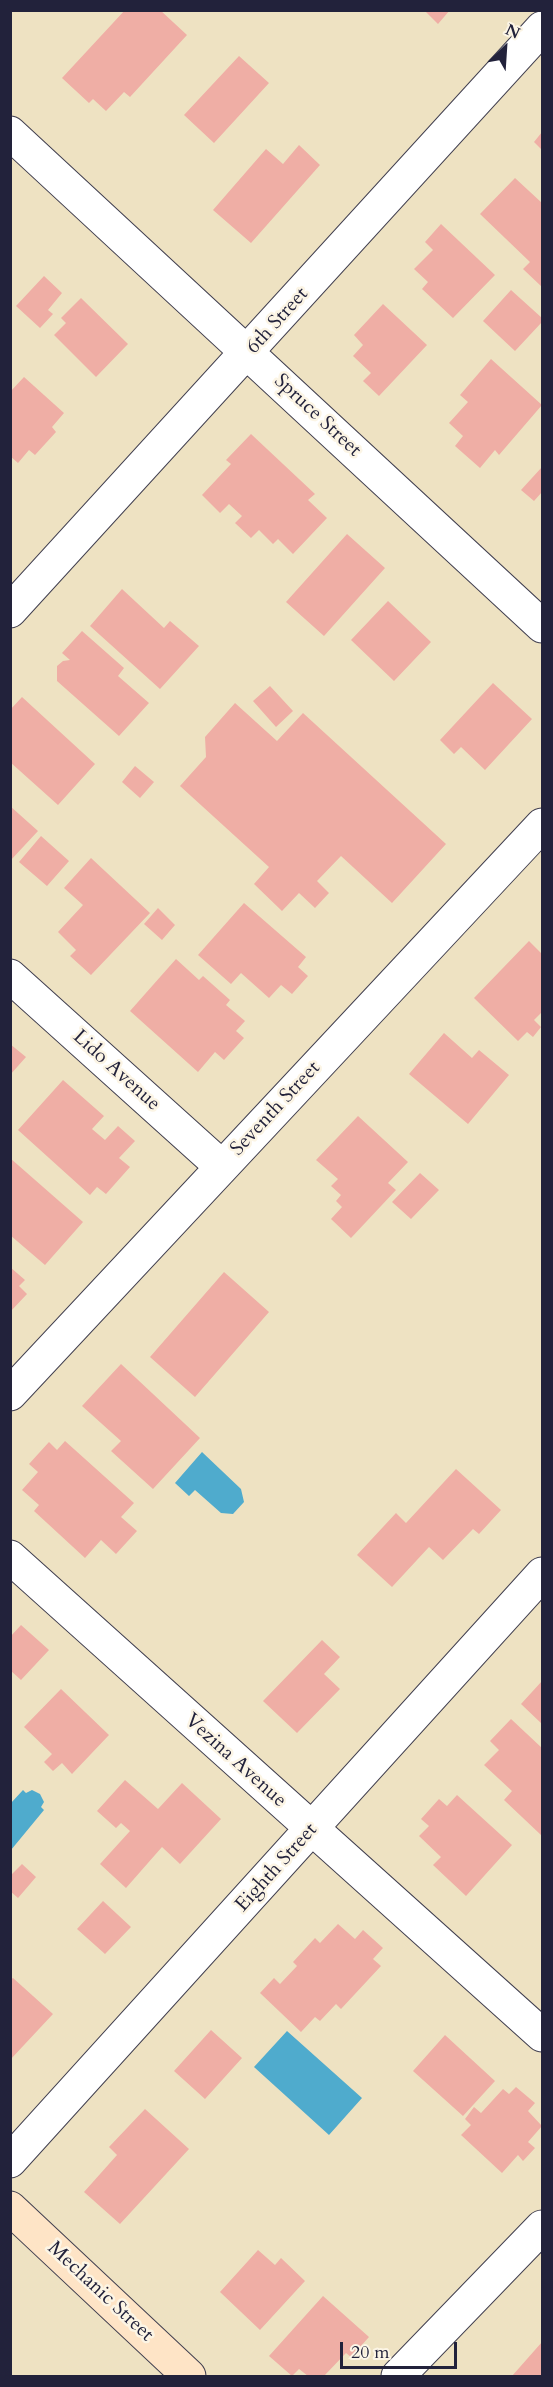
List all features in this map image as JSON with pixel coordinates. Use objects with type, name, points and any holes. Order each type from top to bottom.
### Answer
[{"type":"main road","name":"Mechanic Street","points":[[17,2226],[189,2376]]},
{"type":"street","name":"6th Street","points":[[10,611],[249,353],[543,28]]},
{"type":"street","name":"Spruce Street","points":[[10,133],[543,626]]},
{"type":"street","name":"Seventh Street","points":[[10,1394],[543,825]]},
{"type":"street","name":"Lido Avenue","points":[[10,976],[222,1167]]},
{"type":"street","name":"Vezina Avenue","points":[[10,1557],[543,2035]]},
{"type":"street","name":"Eighth Street","points":[[10,2161],[543,1574]]},
{"type":"street","points":[[398,2376],[543,2228]]},
{"type":"water","points":[[202,1452],[241,1489],[244,1502],[233,1514],[221,1513],[195,1490],[189,1496],[175,1483]]},
{"type":"water","points":[[23,1790],[26,1793],[32,1790],[40,1794],[44,1802],[41,1807],[44,1810],[11,1850],[11,1803]]},
{"type":"water","points":[[287,2031],[362,2098],[329,2135],[254,2067]]},
{"type":"building","points":[[125,10],[160,10],[187,35],[130,97],[124,92],[106,111],[93,99],[89,103],[62,78]]},
{"type":"building","points":[[424,10],[450,10],[438,24]]},
{"type":"building","points":[[239,56],[269,83],[214,143],[184,115]]},
{"type":"building","points":[[542,132],[542,150],[534,142]]},
{"type":"building","points":[[299,145],[320,165],[251,243],[213,210],[266,149],[283,164]]},
{"type":"building","points":[[515,178],[542,203],[542,287],[523,269],[530,262],[480,214]]},
{"type":"building","points":[[441,224],[495,275],[453,318],[422,289],[428,282],[414,269],[433,250],[425,242]]},
{"type":"building","points":[[44,276],[62,293],[48,310],[53,314],[40,328],[16,306]]},
{"type":"building","points":[[511,290],[542,318],[542,322],[515,351],[483,321]]},
{"type":"building","points":[[81,298],[128,344],[96,377],[54,335],[66,323],[61,318]]},
{"type":"building","points":[[383,304],[427,345],[379,396],[363,381],[371,373],[353,356],[363,345],[354,335]]},
{"type":"building","points":[[491,359],[542,405],[499,455],[495,450],[480,468],[455,446],[463,436],[449,423],[468,402],[460,395]]},
{"type":"building","points":[[24,377],[64,413],[52,427],[56,432],[35,455],[29,450],[18,463],[10,456],[10,392]]},
{"type":"building","points":[[251,434],[315,494],[308,500],[327,518],[293,554],[278,539],[273,544],[259,530],[251,538],[235,523],[242,516],[229,504],[220,513],[202,495],[231,464],[226,460]]},
{"type":"building","points":[[542,467],[542,492],[534,501],[521,490]]},
{"type":"building","points":[[347,534],[385,568],[324,636],[286,602]]},
{"type":"building","points":[[122,589],[164,628],[170,621],[199,646],[160,689],[90,626]]},
{"type":"building","points":[[388,601],[431,642],[394,681],[351,640]]},
{"type":"building","points":[[82,631],[124,668],[118,676],[149,703],[119,736],[57,681],[57,666],[63,661],[70,660],[62,653]]},
{"type":"building","points":[[493,683],[532,719],[485,770],[461,747],[454,754],[440,740]]},
{"type":"building","points":[[270,686],[293,711],[276,727],[253,701]]},
{"type":"building","points":[[22,697],[95,764],[58,805],[10,762],[10,710]]},
{"type":"building","points":[[235,703],[277,741],[303,713],[446,844],[392,903],[341,856],[317,881],[329,893],[315,908],[299,893],[282,911],[254,884],[269,867],[180,786],[206,757],[205,737]]},
{"type":"building","points":[[135,766],[154,782],[140,798],[122,782]]},
{"type":"building","points":[[10,806],[38,831],[10,861]]},
{"type":"building","points":[[41,836],[69,861],[47,886],[19,862]]},
{"type":"building","points":[[91,858],[150,913],[91,975],[70,956],[76,950],[58,932],[83,905],[64,888]]},
{"type":"building","points":[[244,903],[306,957],[298,967],[308,976],[292,994],[281,985],[269,998],[241,973],[231,984],[198,955]]},
{"type":"building","points":[[158,908],[175,925],[162,940],[144,924]]},
{"type":"building","points":[[529,941],[542,954],[542,1012],[534,1020],[541,1027],[533,1037],[527,1032],[518,1041],[474,998]]},
{"type":"building","points":[[176,959],[199,980],[203,976],[230,1000],[226,1005],[245,1021],[236,1031],[244,1038],[224,1060],[215,1052],[198,1072],[130,1011]]},
{"type":"building","points":[[444,1033],[472,1058],[479,1050],[509,1075],[468,1124],[409,1074]]},
{"type":"building","points":[[10,1044],[26,1057],[10,1075]]},
{"type":"building","points":[[63,1080],[104,1116],[92,1129],[105,1140],[118,1126],[135,1141],[119,1158],[130,1167],[106,1194],[97,1187],[90,1195],[18,1130]]},
{"type":"building","points":[[358,1116],[408,1162],[388,1183],[396,1190],[351,1238],[331,1219],[342,1207],[336,1201],[341,1195],[331,1186],[338,1179],[316,1160]]},
{"type":"building","points":[[10,1158],[83,1222],[45,1265],[10,1235]]},
{"type":"building","points":[[420,1173],[439,1190],[411,1219],[392,1202]]},
{"type":"building","points":[[10,1267],[25,1280],[19,1286],[27,1294],[10,1312]]},
{"type":"building","points":[[224,1272],[269,1312],[195,1397],[150,1357]]},
{"type":"building","points":[[121,1364],[200,1438],[153,1489],[111,1451],[121,1441],[82,1406]]},
{"type":"building","points":[[65,1441],[134,1503],[121,1517],[137,1531],[116,1554],[101,1540],[85,1558],[34,1511],[39,1505],[22,1490],[38,1472],[29,1464],[49,1442],[57,1450]]},
{"type":"building","points":[[456,1469],[501,1510],[479,1534],[473,1529],[443,1560],[429,1547],[392,1587],[357,1555],[396,1513],[406,1523]]},
{"type":"building","points":[[21,1625],[49,1650],[21,1680],[10,1670],[10,1637]]},
{"type":"building","points":[[322,1640],[340,1657],[324,1674],[340,1689],[297,1733],[263,1701]]},
{"type":"building","points":[[542,1681],[542,1724],[521,1704]]},
{"type":"building","points":[[61,1689],[109,1735],[72,1774],[62,1763],[53,1771],[44,1762],[52,1754],[24,1727]]},
{"type":"building","points":[[511,1719],[542,1748],[541,1835],[504,1800],[512,1791],[484,1765],[499,1750],[490,1741]]},
{"type":"building","points":[[125,1780],[158,1809],[182,1783],[221,1819],[180,1864],[162,1847],[126,1888],[100,1864],[130,1831],[121,1823],[116,1828],[97,1811]]},
{"type":"building","points":[[457,1795],[512,1845],[466,1896],[433,1865],[441,1857],[419,1836],[429,1826],[421,1819],[439,1799],[447,1806]]},
{"type":"building","points":[[22,1864],[36,1877],[18,1898],[10,1891],[10,1876]]},
{"type":"building","points":[[103,1901],[131,1927],[105,1954],[77,1929]]},
{"type":"building","points":[[338,1924],[355,1939],[363,1930],[383,1948],[373,1959],[381,1966],[341,2009],[336,2004],[320,2021],[315,2017],[301,2032],[260,1993],[274,1978],[280,1984],[297,1966],[293,1962],[315,1938],[320,1943]]},
{"type":"building","points":[[13,1978],[53,2014],[10,2060],[10,1980]]},
{"type":"building","points":[[211,2030],[242,2058],[205,2099],[174,2071]]},
{"type":"building","points":[[445,2035],[495,2081],[463,2116],[413,2071]]},
{"type":"building","points":[[516,2087],[535,2103],[528,2111],[542,2126],[528,2142],[535,2148],[523,2161],[518,2155],[502,2173],[461,2135],[471,2125],[465,2119],[474,2107],[481,2113],[503,2089],[509,2094]]},
{"type":"building","points":[[145,2109],[189,2149],[120,2224],[84,2192],[117,2155],[109,2147]]},
{"type":"building","points":[[258,2250],[275,2265],[281,2258],[305,2281],[260,2330],[220,2292]]},
{"type":"building","points":[[323,2296],[369,2337],[351,2357],[346,2353],[324,2376],[308,2376],[299,2369],[292,2376],[269,2356]]},
{"type":"building","points":[[542,2342],[542,2376],[512,2376]]}]
